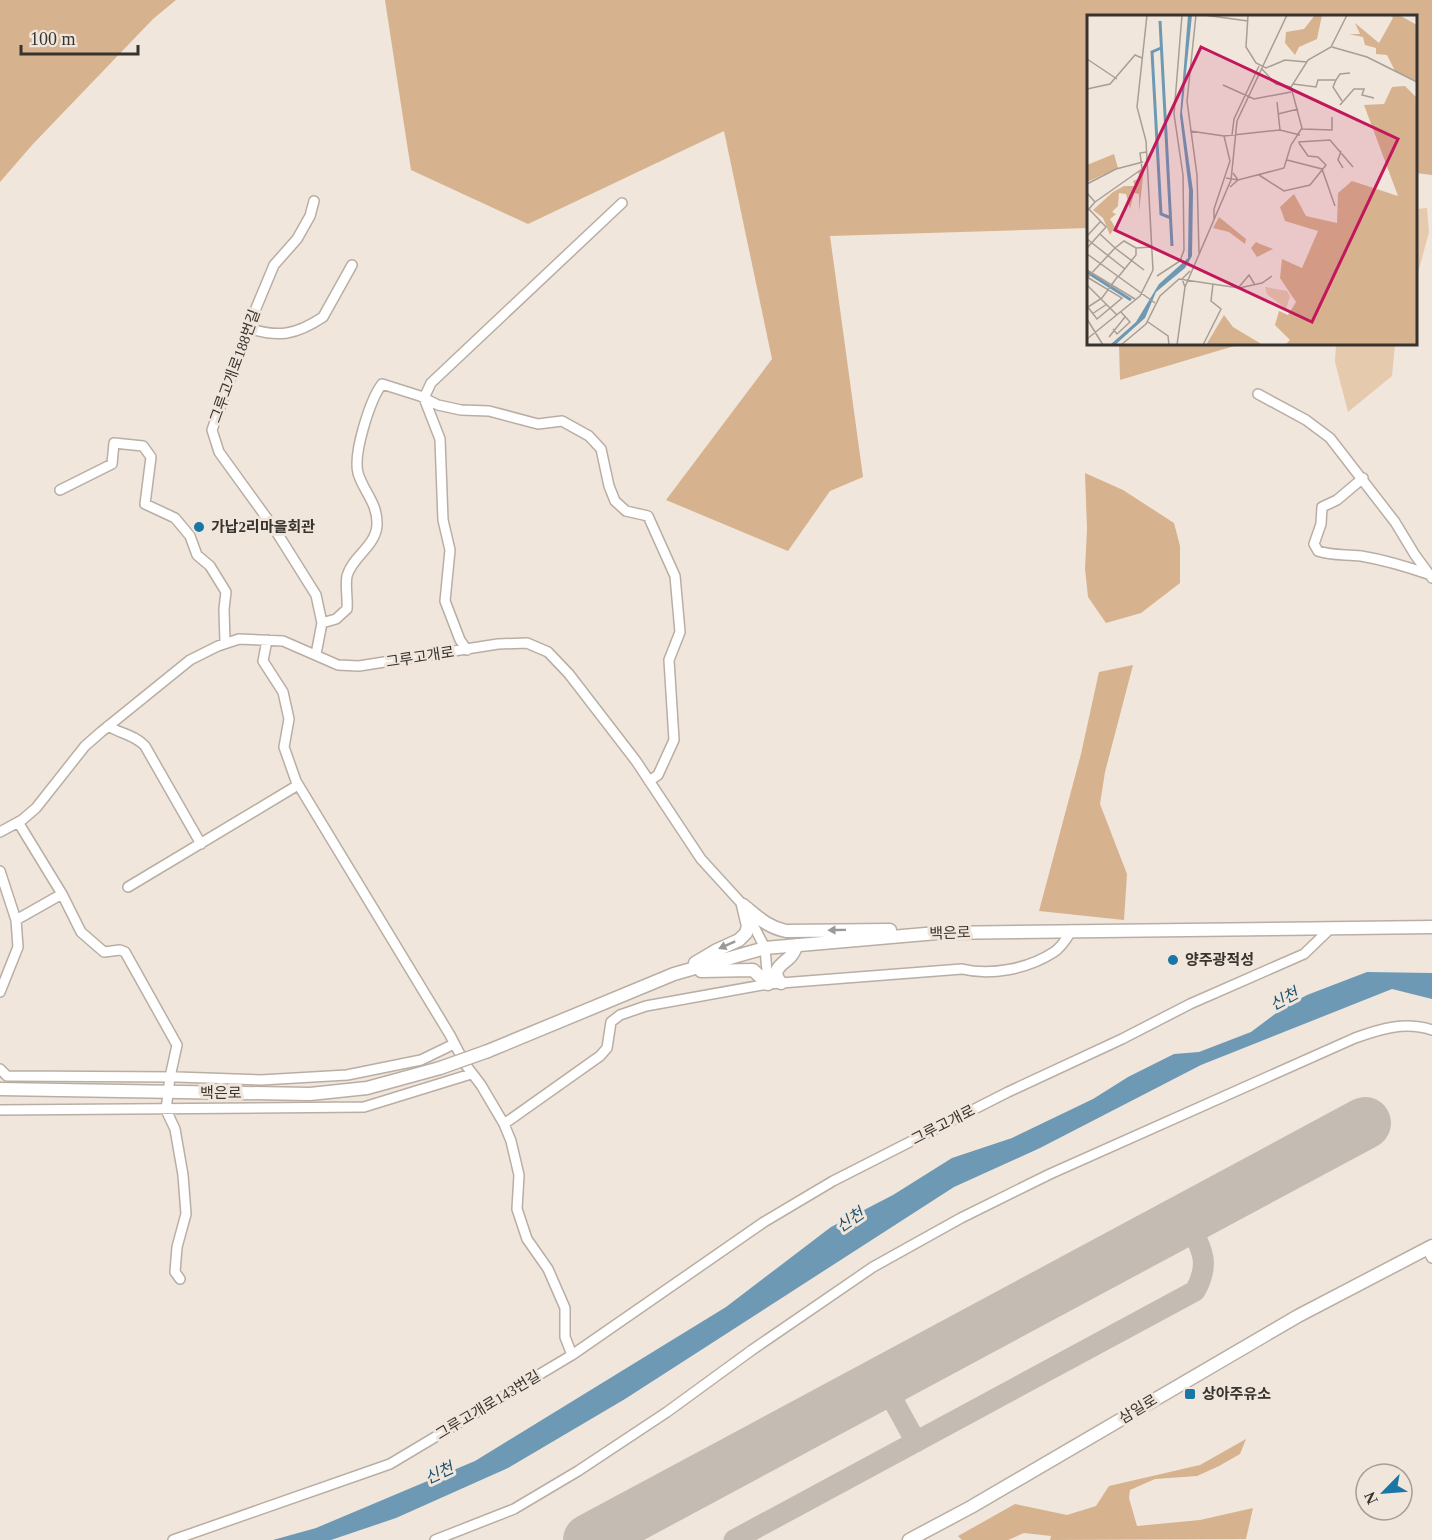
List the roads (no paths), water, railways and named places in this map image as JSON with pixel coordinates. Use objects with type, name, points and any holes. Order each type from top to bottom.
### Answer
[{"type":"main road","points":[[744,905],[772,928],[786,931],[872,929],[937,933]]},
{"type":"main road","points":[[682,971],[739,940],[746,933],[748,927],[744,905]]},
{"type":"main road","name":"백은로","points":[[0,1089],[310,1094],[367,1088],[440,1068],[488,1051],[682,971],[765,948],[937,933],[1432,927]]},
{"type":"main road","points":[[781,983],[776,973],[779,965],[790,958],[797,945]]},
{"type":"main road","points":[[682,971],[746,968],[753,970],[768,984]]},
{"type":"main road","name":"삼일로","points":[[909,1540],[971,1507],[1298,1316],[1430,1251]]},
{"type":"street","name":"그루고개로188번길","points":[[314,201],[310,216],[297,239],[274,265],[248,328],[212,430],[219,452],[274,528],[316,595],[322,623],[316,654]]},
{"type":"street","points":[[468,650],[460,640],[445,602],[450,550],[443,520],[440,439],[424,398],[431,383],[622,203]]},
{"type":"street","points":[[248,328],[278,335],[315,322],[323,317],[352,265]]},
{"type":"street","points":[[322,623],[336,619],[347,609],[347,576],[357,558],[372,541],[377,525],[373,501],[358,473],[358,460],[367,414],[375,393],[382,384],[438,405],[462,410],[489,411],[538,424],[562,421],[589,436],[601,449],[609,486],[615,501],[626,511],[648,516],[675,576],[680,632],[669,660],[674,740],[658,776],[649,781]]},
{"type":"street","points":[[1258,394],[1317,427],[1330,438],[1363,478],[1431,576]]},
{"type":"street","points":[[60,490],[112,464],[114,443],[143,446],[151,458],[146,504],[175,518],[190,536],[197,555],[210,566],[226,592],[225,643]]},
{"type":"street","points":[[1363,478],[1336,500],[1322,507],[1321,524],[1314,543],[1318,551],[1330,555],[1360,556],[1402,565],[1431,576]]},
{"type":"street","name":"그루고개로","points":[[0,832],[36,808],[85,746],[108,726],[190,660],[225,643],[239,639],[283,641],[338,665],[359,666],[498,644],[527,643],[548,652],[568,674],[636,762],[701,859],[744,905],[765,948]]},
{"type":"street","points":[[267,640],[263,661],[283,692],[289,719],[284,747],[298,785],[471,1074],[481,1085],[504,1124],[511,1141],[519,1175],[517,1209],[527,1239],[548,1269],[565,1308],[565,1336],[572,1355]]},
{"type":"street","points":[[108,726],[119,733],[138,739],[145,746],[201,844]]},
{"type":"street","points":[[128,887],[298,785]]},
{"type":"street","points":[[18,822],[62,894],[81,932],[104,952],[120,950],[125,952],[177,1045],[166,1110],[175,1130],[186,1214],[177,1247],[175,1272],[180,1279]]},
{"type":"street","points":[[0,871],[16,920],[18,947],[0,992]]},
{"type":"street","points":[[16,920],[62,894]]},
{"type":"street","name":"그루고개로","points":[[572,1355],[764,1222],[833,1181],[1008,1092],[1122,1039],[1190,1004],[1304,954],[1330,928]]},
{"type":"street","points":[[504,1124],[600,1056],[607,1048],[611,1022],[620,1015],[646,1006],[768,984],[962,969],[1003,970],[1037,960],[1055,951],[1072,930]]},
{"type":"street","points":[[765,948],[768,984]]},
{"type":"street","points":[[435,1540],[514,1509],[578,1471],[667,1412],[873,1267],[962,1218],[1050,1174],[1355,1038],[1390,1026],[1432,1030]]},
{"type":"street","points":[[0,1069],[7,1076],[261,1080],[347,1075],[421,1060],[454,1044]]},
{"type":"street","points":[[0,1110],[364,1107],[471,1074]]},
{"type":"street","name":"그루고개로143번길","points":[[173,1540],[390,1464],[572,1355]]},
{"type":"water","name":"신천","points":[[1367,972],[1432,973],[1432,999],[1392,989],[1201,1065],[1040,1148],[954,1187],[625,1399],[508,1468],[396,1518],[331,1540],[273,1540],[316,1528],[475,1461],[726,1307],[831,1227],[893,1195],[952,1158],[1012,1138],[1093,1099],[1128,1077],[1174,1054],[1199,1052],[1251,1032],[1283,1008],[1307,995]]},
{"type":"place","name":"가납2리마을회관","points":[[199,527]]},
{"type":"place","name":"양주광적성","points":[[1173,960]]},
{"type":"place","name":"상아주유소","points":[[1190,1394]]}]
